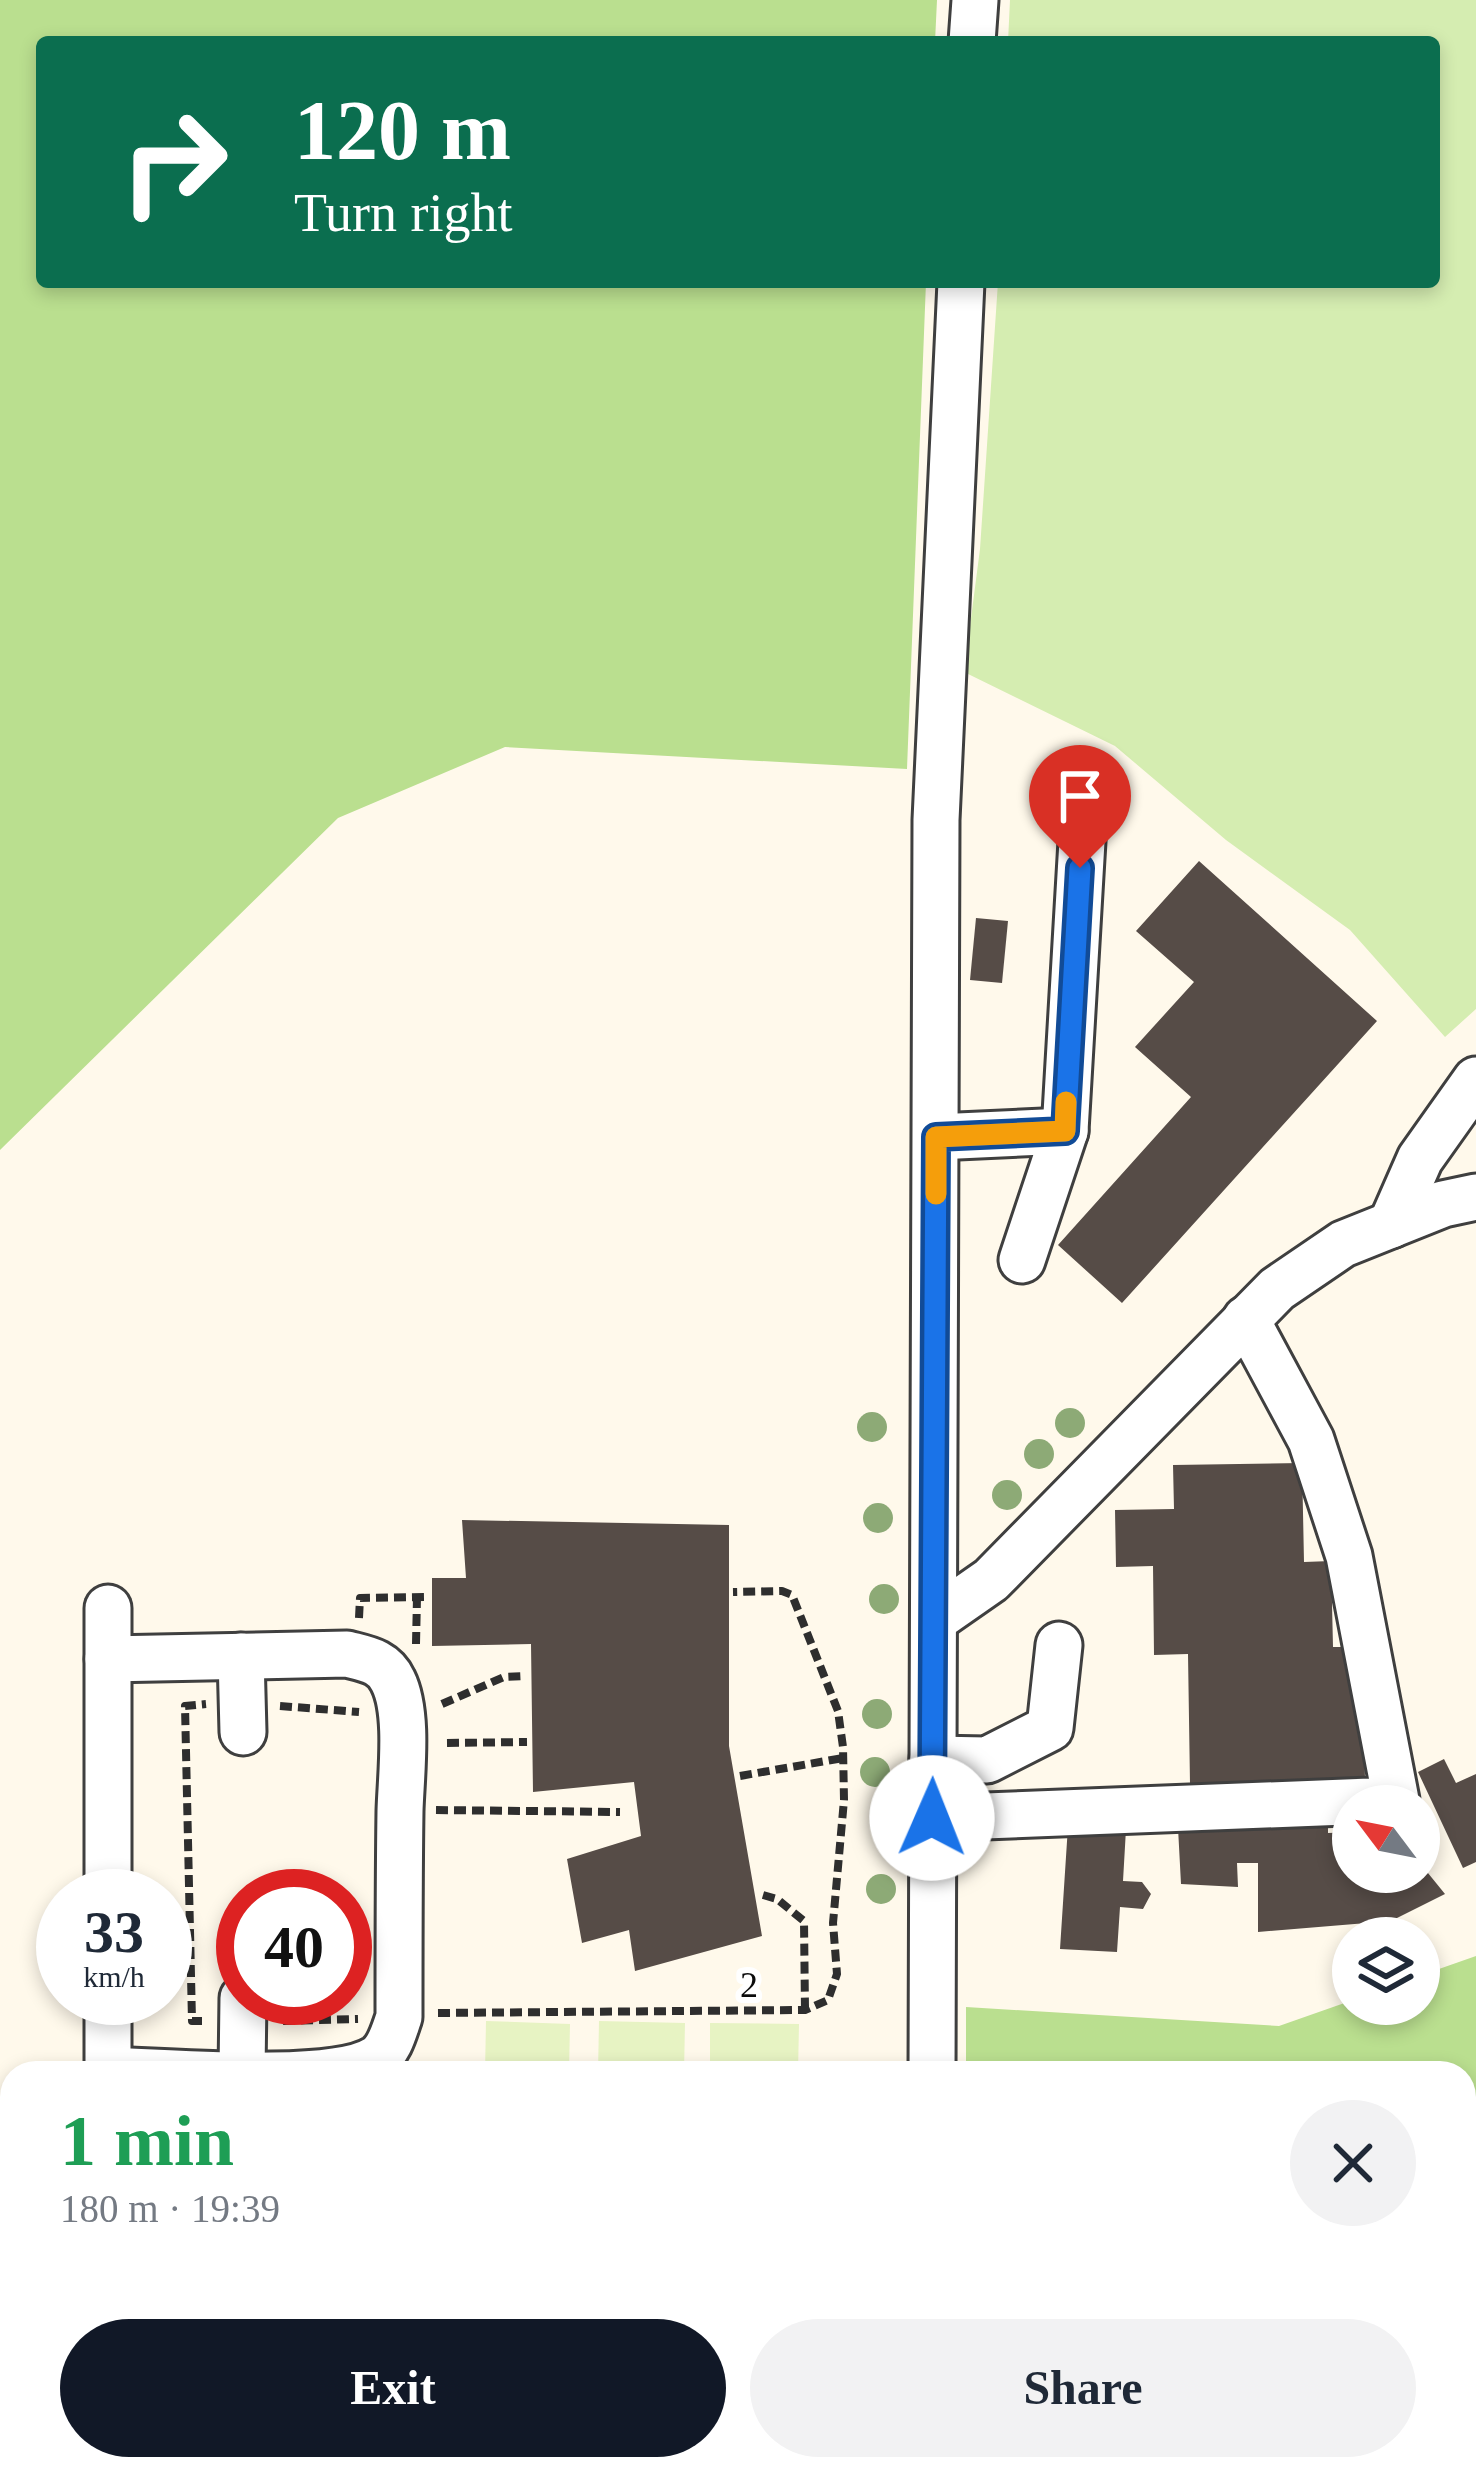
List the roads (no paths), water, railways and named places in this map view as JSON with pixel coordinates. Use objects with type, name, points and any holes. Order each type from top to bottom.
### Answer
[{"type":"street","points":[[972,36],[975,0]]},
{"type":"street","points":[[932,2061],[936,820],[961,288]]},
{"type":"street","points":[[1022,1260],[1065,1131],[1083,824]]},
{"type":"street","points":[[1390,1225],[1420,1159],[1476,1080]]},
{"type":"street","points":[[936,1137],[1065,1131]]},
{"type":"street","points":[[935,1619],[991,1580],[1277,1289],[1343,1244],[1443,1204],[1476,1197]]},
{"type":"street","points":[[932,1818],[1396,1800],[1349,1556],[1311,1440],[1246,1318]]},
{"type":"street","points":[[107,1608],[108,1869]]},
{"type":"street","points":[[933,1759],[987,1760],[1049,1728],[1058,1645]]},
{"type":"street","points":[[108,1659],[347,1654],[387,1670],[400,1700],[400,1810],[374,2012],[389,2044],[368,2061]]},
{"type":"street","points":[[242,1656],[242,1718]]},
{"type":"street","points":[[108,2025],[108,2061]]},
{"type":"street","points":[[242,2061],[243,2025]]}]
